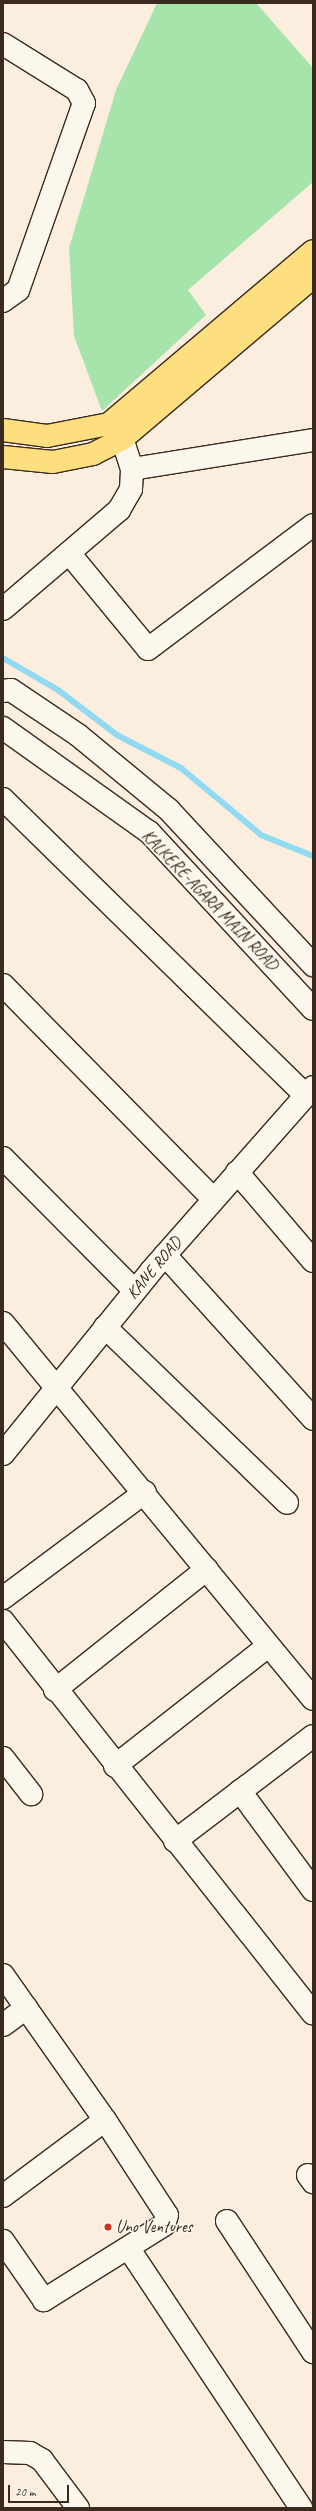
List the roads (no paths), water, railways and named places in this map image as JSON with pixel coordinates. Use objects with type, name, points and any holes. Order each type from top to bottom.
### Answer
[{"type":"main road","points":[[3,457],[52,462],[93,454],[116,431],[313,251]]},
{"type":"main road","points":[[3,430],[47,436],[116,431],[313,277]]},
{"type":"street","points":[[3,44],[77,90],[84,103],[18,290],[3,301]]},
{"type":"street","points":[[3,609],[119,510],[131,489],[132,469],[116,431]]},
{"type":"street","points":[[132,469],[313,440]]},
{"type":"street","points":[[69,553],[148,649],[313,525]]},
{"type":"street","name":"KALKERE-AGARA MAIN ROAD","points":[[3,691],[11,690],[78,735],[169,810],[313,965]]},
{"type":"street","name":"KALKERE-AGARA MAIN ROAD","points":[[3,728],[149,832],[313,1009]]},
{"type":"street","points":[[3,799],[310,1091]]},
{"type":"street","points":[[3,985],[213,1199]]},
{"type":"street","name":"KANE ROAD","points":[[3,1454],[165,1255],[310,1091]]},
{"type":"street","points":[[3,1158],[135,1291]]},
{"type":"street","points":[[237,1172],[313,1261]]},
{"type":"street","points":[[165,1255],[313,1419]]},
{"type":"street","points":[[3,1323],[58,1386],[268,1646],[313,1699]]},
{"type":"street","points":[[105,1327],[287,1503]]},
{"type":"street","points":[[3,1597],[145,1492]]},
{"type":"street","points":[[55,1690],[207,1569]]},
{"type":"street","points":[[3,1622],[115,1766],[313,2013]]},
{"type":"street","points":[[115,1766],[268,1646]]},
{"type":"street","points":[[175,1841],[313,1736]]},
{"type":"street","points":[[3,1758],[31,1794]]},
{"type":"street","points":[[240,1791],[313,1890]]},
{"type":"street","points":[[3,1975],[105,2120],[167,2215],[164,2225],[44,2300],[3,2241]]},
{"type":"street","points":[[3,2025],[26,2008]]},
{"type":"street","points":[[3,2196],[105,2120]]},
{"type":"street","points":[[227,2221],[313,2352]]},
{"type":"street","points":[[133,2254],[301,2508]]},
{"type":"street","points":[[3,2452],[30,2453],[42,2460],[78,2508]]},
{"type":"waterway","points":[[3,658],[58,690],[117,735],[181,768],[261,835],[313,856]]},
{"type":"place","name":"Uno Ventures","points":[[108,2227]]}]
